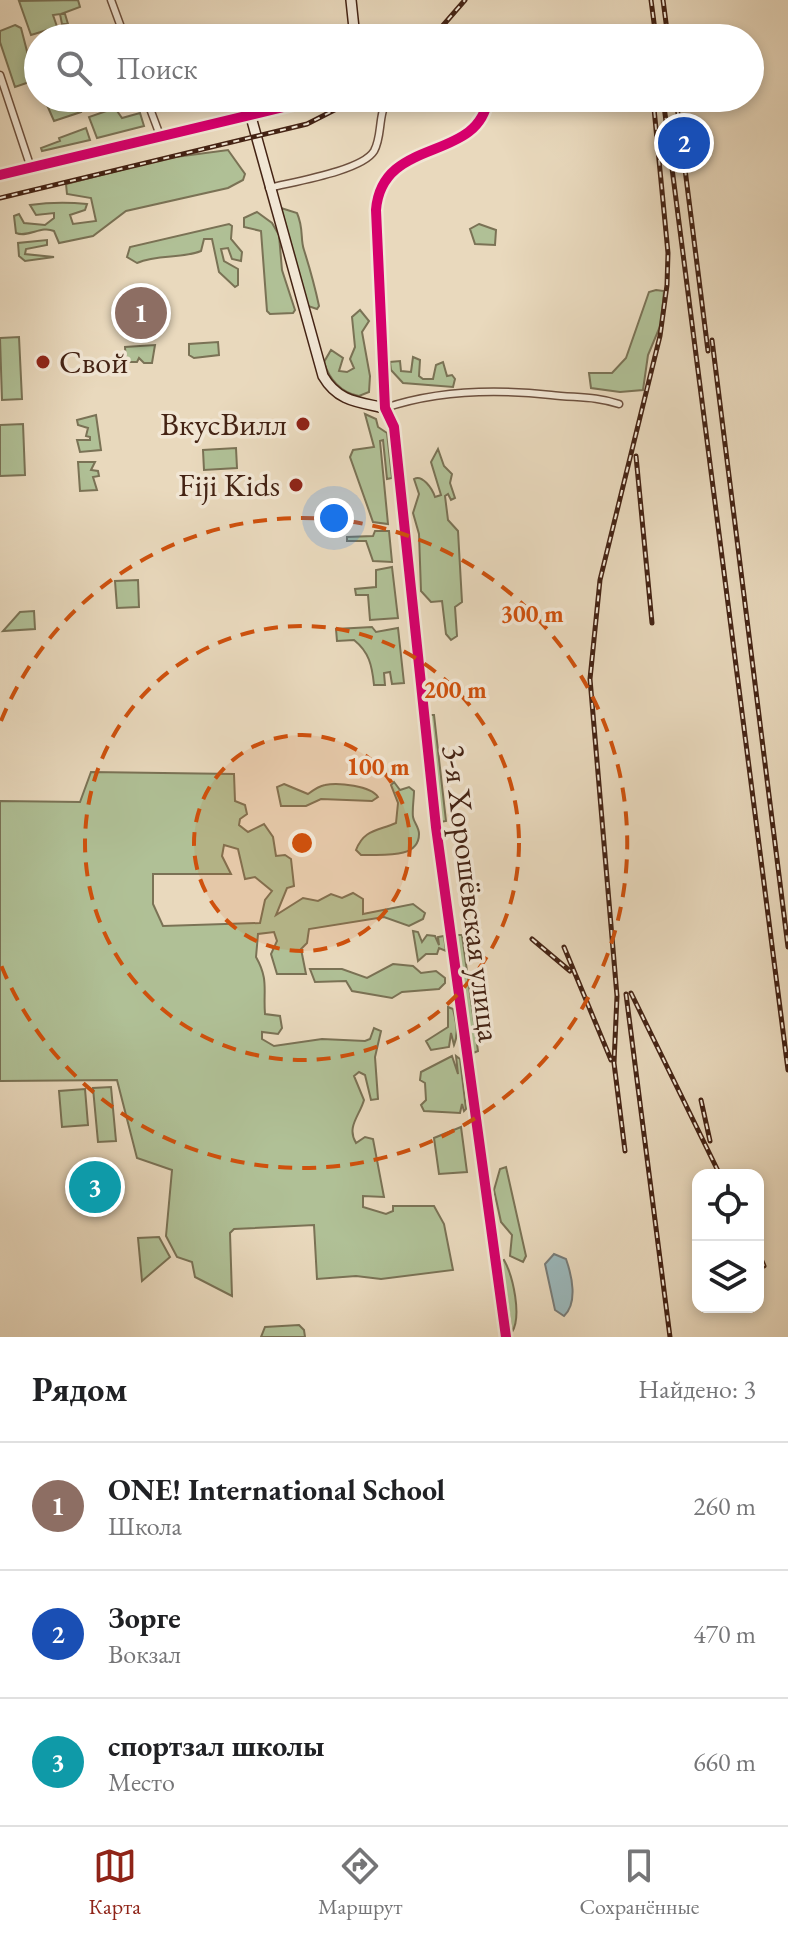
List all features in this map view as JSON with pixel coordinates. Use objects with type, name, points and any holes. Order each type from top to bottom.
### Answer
[{"type":"street","points":[[111,0],[120,24]]},
{"type":"street","points":[[351,0],[354,24]]},
{"type":"street","points":[[0,75],[31,168]]},
{"type":"street","points":[[151,112],[161,138]]},
{"type":"street","points":[[0,175],[270,112]]},
{"type":"street","points":[[269,189],[341,169],[370,156],[375,149],[382,112]]},
{"type":"street","points":[[385,408],[376,210],[381,186],[404,161],[461,136],[483,112]]},
{"type":"street","points":[[251,117],[323,376],[334,391],[353,403],[385,408],[428,396],[520,391],[593,395],[619,404]]},
{"type":"street","name":"3-я Хорошёвская улица","points":[[385,408],[394,427],[436,827],[506,1337]]},
{"type":"green space","points":[[78,0],[80,7],[61,14],[65,14],[68,24],[62,24],[60,14],[53,15],[56,24],[27,24],[19,1]]},
{"type":"green space","points":[[15,25],[21,28],[24,84],[15,87],[0,42],[0,31]]},
{"type":"green space","points":[[50,112],[81,112],[54,121]]},
{"type":"green space","points":[[103,112],[118,112],[122,118],[140,113],[144,126],[97,138],[89,117]]},
{"type":"green space","points":[[86,128],[90,140],[42,151],[41,148],[60,141],[59,138]]},
{"type":"green space","points":[[228,150],[245,174],[243,180],[228,188],[126,211],[93,236],[59,243],[54,231],[16,233],[14,216],[19,214],[24,223],[45,225],[54,218],[54,213],[36,215],[30,205],[87,204],[85,210],[70,215],[73,224],[96,221],[91,198],[67,194],[66,184],[168,158]]},
{"type":"green space","points":[[281,208],[297,213],[319,306],[317,309],[308,306]]},
{"type":"green space","points":[[257,212],[272,223],[279,235],[282,270],[295,310],[293,313],[270,314],[267,311],[261,231],[244,227],[244,218]]},
{"type":"green space","points":[[229,224],[232,226],[231,239],[242,252],[241,261],[232,259],[228,248],[221,249],[224,261],[238,269],[238,285],[235,287],[219,272],[212,239],[204,239],[201,251],[194,253],[137,263],[127,257],[130,247]]},
{"type":"green space","points":[[479,224],[496,230],[495,245],[475,244],[470,229]]},
{"type":"green space","points":[[47,240],[47,245],[26,249],[25,254],[54,257],[25,261],[19,256],[18,243]]},
{"type":"green space","points":[[664,291],[661,324],[648,355],[643,390],[620,392],[591,388],[589,373],[612,373],[626,358],[649,292]]},
{"type":"green space","points":[[360,310],[369,321],[362,332],[370,376],[369,392],[359,396],[337,384],[324,362],[331,350],[343,358],[339,371],[347,372],[354,368],[350,359],[355,347],[352,317]]},
{"type":"green space","points":[[19,337],[22,399],[2,400],[0,338]]},
{"type":"green space","points":[[218,342],[219,355],[194,358],[189,355],[189,344]]},
{"type":"green space","points":[[155,345],[152,363],[144,363],[139,358],[137,362],[126,362],[125,347]]},
{"type":"green space","points":[[413,357],[420,360],[419,376],[423,379],[433,379],[436,365],[443,362],[447,376],[452,375],[455,379],[453,387],[403,383],[391,370],[390,362],[400,361],[401,371],[411,372]]},
{"type":"green space","points":[[365,414],[376,419],[378,427],[387,433],[392,478],[387,479],[383,440],[380,441],[388,524],[373,522],[350,457],[353,450],[374,447]]},
{"type":"green space","points":[[96,415],[101,450],[80,452],[77,440],[90,440],[90,437],[86,436],[88,428],[78,425],[77,420]]},
{"type":"green space","points":[[23,424],[25,475],[0,476],[0,425]]},
{"type":"green space","points":[[236,448],[237,468],[204,470],[203,450]]},
{"type":"green space","points":[[438,449],[444,466],[452,474],[450,483],[455,498],[451,500],[448,494],[445,496],[448,520],[458,531],[462,602],[455,607],[457,636],[451,640],[446,634],[442,601],[431,602],[421,591],[419,534],[413,513],[419,494],[414,479],[423,480],[435,497],[441,495],[431,462]]},
{"type":"green space","points":[[78,462],[95,462],[91,470],[98,471],[99,476],[93,477],[97,490],[80,491]]},
{"type":"green space","points":[[375,531],[389,531],[392,562],[373,561],[366,541],[347,541],[347,537],[373,536]]},
{"type":"green space","points":[[392,567],[398,618],[370,620],[368,595],[356,595],[355,589],[376,587],[376,570]]},
{"type":"green space","points":[[138,580],[139,607],[117,608],[115,581]]},
{"type":"green space","points":[[34,611],[35,629],[3,631],[20,612]]},
{"type":"green space","points":[[372,627],[376,632],[398,628],[404,683],[392,684],[390,672],[384,673],[385,685],[374,685],[371,665],[363,649],[354,640],[337,641],[336,629]]},
{"type":"green space","points":[[428,715],[434,715],[446,821],[440,822]]},
{"type":"green space","points":[[91,772],[234,774],[235,801],[245,805],[247,814],[240,819],[239,825],[248,832],[264,824],[273,837],[276,856],[285,855],[291,859],[294,886],[287,888],[276,915],[303,898],[318,901],[331,894],[342,898],[353,893],[363,899],[363,914],[413,904],[425,913],[423,919],[409,926],[384,917],[309,929],[307,943],[301,949],[306,974],[277,974],[271,954],[277,941],[274,932],[258,934],[256,957],[264,979],[265,1014],[280,1016],[282,1028],[278,1034],[262,1032],[262,1039],[274,1046],[322,1039],[365,1041],[370,1039],[374,1028],[381,1031],[375,1057],[378,1099],[371,1100],[365,1075],[359,1072],[354,1076],[364,1100],[353,1126],[353,1137],[356,1143],[365,1137],[373,1139],[384,1197],[363,1196],[363,1207],[386,1214],[393,1211],[393,1206],[434,1206],[444,1224],[453,1270],[381,1279],[356,1276],[317,1279],[314,1225],[234,1229],[230,1233],[232,1296],[195,1277],[192,1262],[177,1257],[166,1236],[172,1170],[137,1158],[117,1080],[0,1081],[0,801],[80,802]],"holes":[[[224,845],[238,849],[245,879],[255,877],[272,891],[265,900],[260,923],[163,926],[153,904],[153,874],[231,874],[222,856]]]},
{"type":"green space","points":[[394,782],[400,790],[409,787],[414,791],[413,814],[419,832],[417,842],[406,852],[361,855],[356,850],[363,838],[396,823],[398,803],[391,785]]},
{"type":"green space","points":[[284,784],[308,794],[331,784],[346,785],[369,790],[378,797],[372,801],[321,799],[306,806],[281,806],[277,787]]},
{"type":"green space","points":[[413,931],[418,932],[422,942],[427,935],[435,936],[439,945],[438,937],[444,936],[446,951],[439,948],[437,954],[426,954],[418,961]]},
{"type":"green space","points":[[456,935],[462,935],[478,1051],[473,1053]]},
{"type":"green space","points":[[393,964],[413,966],[421,973],[436,971],[445,978],[445,983],[439,989],[402,992],[392,998],[352,991],[346,981],[315,982],[310,969],[342,969],[367,978]]},
{"type":"green space","points":[[448,1007],[453,1009],[456,1022],[454,1045],[451,1033],[449,1047],[431,1050],[426,1041],[448,1027]]},
{"type":"green space","points":[[452,1056],[458,1074],[456,1056],[460,1059],[466,1109],[464,1111],[462,1104],[460,1113],[424,1111],[421,1105],[426,1100],[425,1083],[420,1080],[421,1072]]},
{"type":"green space","points":[[111,1087],[116,1141],[98,1142],[93,1088]]},
{"type":"green space","points":[[85,1089],[88,1125],[62,1127],[59,1091]]},
{"type":"green space","points":[[461,1127],[467,1172],[439,1174],[434,1138]]},
{"type":"green space","points":[[506,1167],[526,1256],[523,1262],[510,1256],[512,1235],[501,1222],[494,1190],[500,1169]]},
{"type":"green space","points":[[159,1237],[170,1257],[142,1281],[138,1238]]},
{"type":"green space","points":[[504,1260],[515,1296],[516,1316],[512,1332],[501,1261]]},
{"type":"green space","points":[[299,1325],[305,1337],[261,1337],[265,1327]]},
{"type":"water","points":[[554,1254],[566,1259],[572,1281],[571,1304],[564,1316],[555,1310],[545,1264]]},
{"type":"railway","points":[[444,24],[465,0]]},
{"type":"railway","points":[[651,0],[654,24]]},
{"type":"railway","points":[[663,0],[666,24]]},
{"type":"railway","points":[[0,198],[307,124],[331,112]]},
{"type":"railway","points":[[625,1151],[614,1063],[617,996],[590,679],[600,580],[660,336],[667,285],[668,253],[654,112]]},
{"type":"railway","points":[[665,112],[788,1070]]},
{"type":"railway","points":[[678,112],[708,351]]},
{"type":"railway","points":[[712,340],[788,947]]},
{"type":"railway","points":[[636,456],[652,623]]},
{"type":"railway","points":[[532,939],[570,971]]},
{"type":"railway","points":[[564,947],[611,1060]]},
{"type":"railway","points":[[631,993],[717,1169]]},
{"type":"railway","points":[[626,994],[670,1337]]},
{"type":"railway","points":[[701,1100],[710,1141]]},
{"type":"cycle path","points":[[0,175],[263,112]]},
{"type":"cycle path","points":[[483,112],[468,133],[395,170],[382,186],[376,210],[385,408],[394,427],[436,827],[506,1337]]},
{"type":"place","name":"Зорге","points":[[684,143]]},
{"type":"place","name":"ONE! International School","points":[[141,313]]},
{"type":"place","name":"Свой","points":[[43,362]]},
{"type":"place","name":"ВкусВилл","points":[[303,424]]},
{"type":"place","name":"Fiji Kids","points":[[296,485]]},
{"type":"place","name":"спортзал школы","points":[[95,1187]]}]
